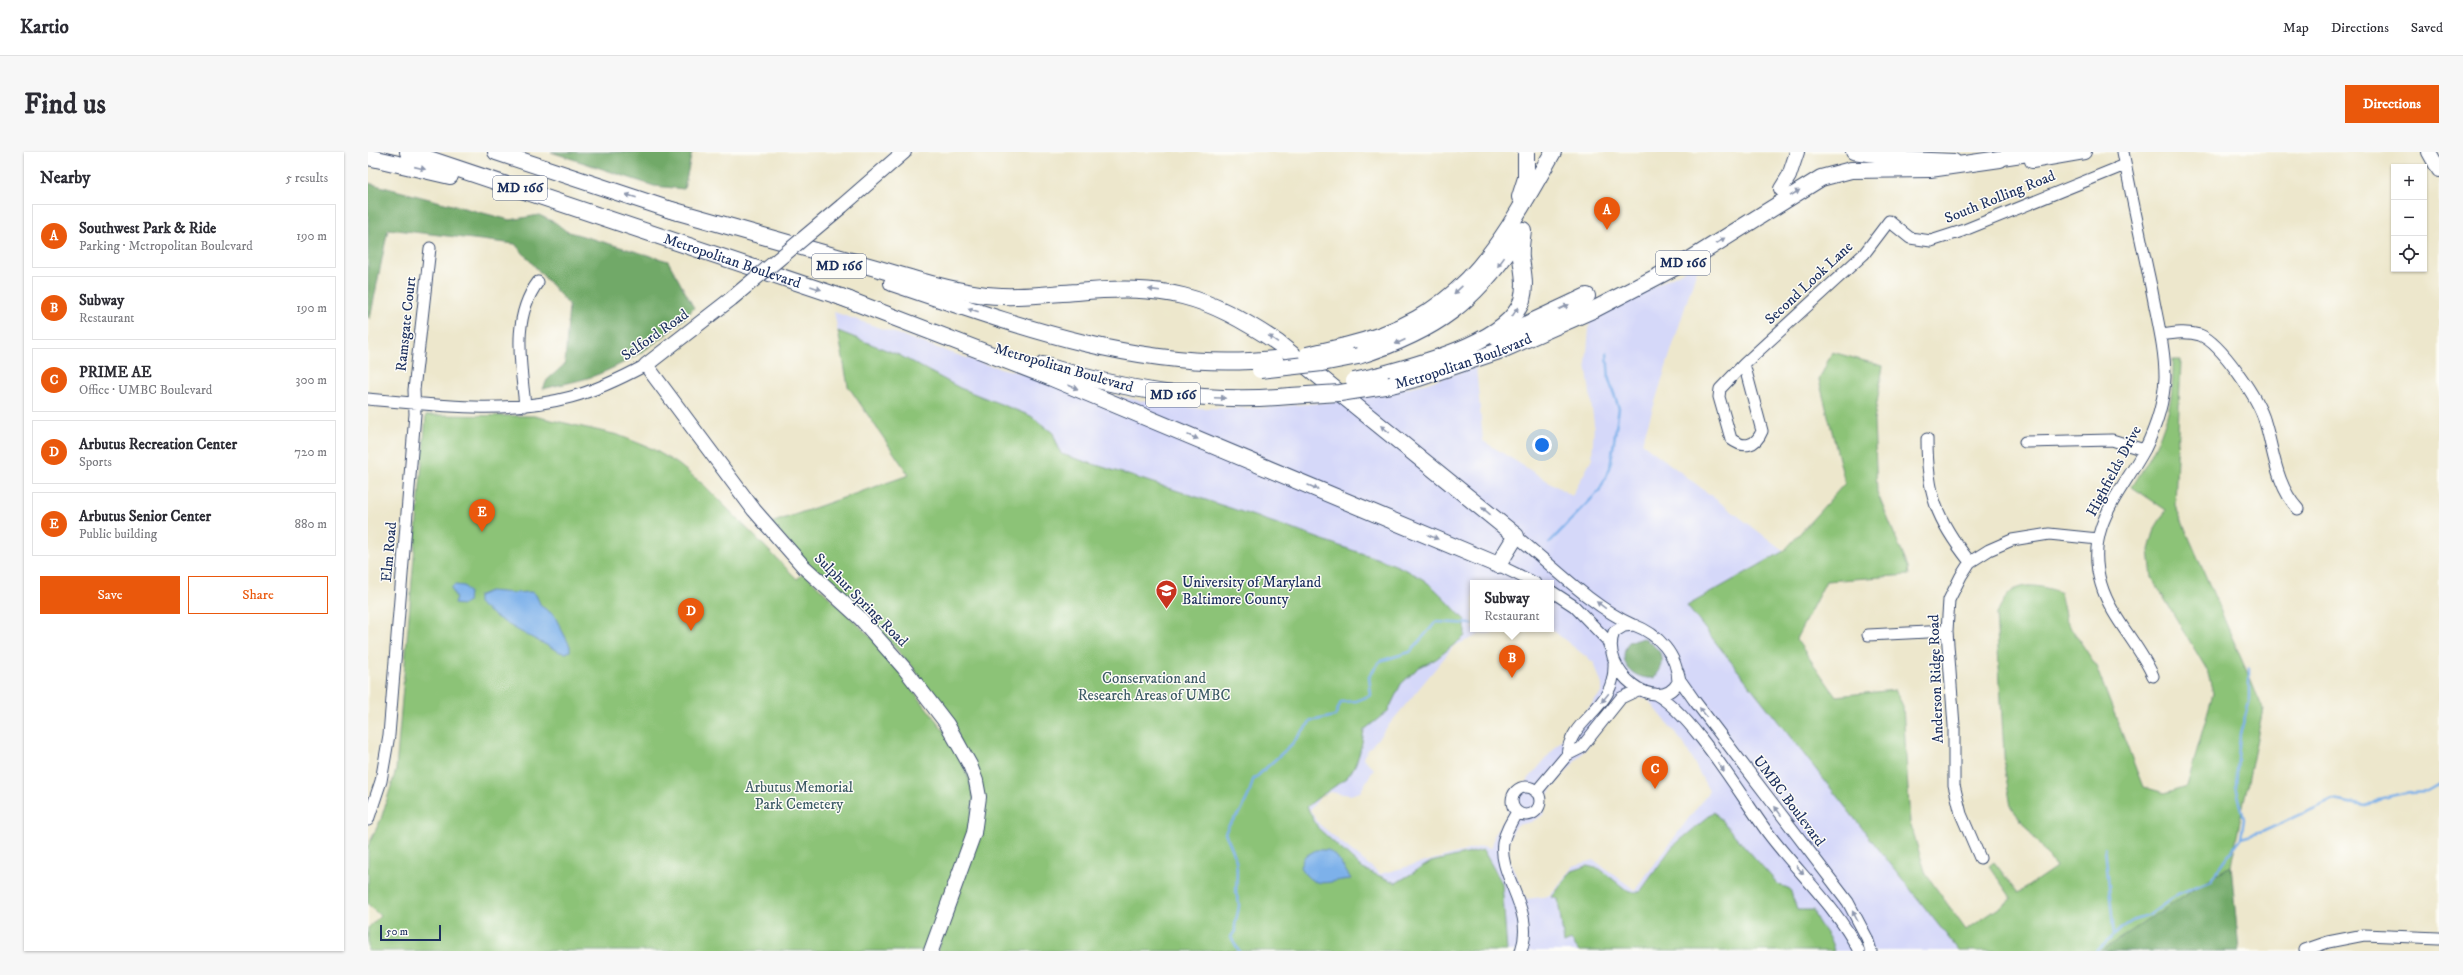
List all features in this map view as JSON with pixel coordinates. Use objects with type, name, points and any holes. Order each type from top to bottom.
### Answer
[{"type":"highway","name":"Metropolitan Boulevard","points":[[408,152],[633,226],[1001,352],[1124,387],[1193,397],[1260,399],[1340,393],[1386,380],[1456,367],[1550,330],[1691,259],[1739,229]]},
{"type":"highway","name":"Metropolitan Boulevard","points":[[496,152],[1010,322],[1136,354],[1195,362],[1255,366],[1316,354],[1391,333],[1440,304],[1469,280],[1501,239]]},
{"type":"highway","points":[[1501,239],[1523,192],[1526,178],[1526,152]]},
{"type":"highway","name":"MD 166","points":[[1501,239],[1553,152]]},
{"type":"highway","points":[[368,157],[424,169],[633,226]]},
{"type":"highway","name":"MD 166","points":[[1739,229],[1805,187],[1837,173],[1866,169],[1964,166],[2000,160]]},
{"type":"highway","points":[[1739,229],[1767,205],[1781,189]]},
{"type":"highway","points":[[668,209],[914,279],[979,294],[1021,295],[1142,289],[1195,298],[1220,307],[1247,322],[1278,343],[1516,536],[1498,565],[1052,378],[841,297]]},
{"type":"highway","points":[[1255,366],[1322,363],[1358,356],[1396,344],[1420,333],[1454,310],[1479,288],[1495,270],[1523,230],[1521,257],[1524,289],[1521,301],[1508,322],[1483,338],[1386,380]]},
{"type":"highway","points":[[1386,380],[1416,372],[1452,359],[1587,296]]},
{"type":"main road","name":"Selford Road","points":[[646,366],[731,299],[904,152]]},
{"type":"main road","points":[[1781,189],[1789,176],[1797,152]]},
{"type":"main road","name":"South Rolling Road","points":[[1853,152],[1906,159],[2000,160],[2017,163],[2084,152]]},
{"type":"main road","name":"South Rolling Road","points":[[2000,160],[2010,154],[2024,152]]},
{"type":"main road","name":"South Rolling Road","points":[[2000,160],[2042,152]]},
{"type":"main road","points":[[2429,152],[2439,170]]},
{"type":"main road","name":"Sulphur Spring Road","points":[[646,366],[754,510],[804,567],[860,618],[904,668],[947,724],[970,765],[976,781],[979,797],[974,833],[930,951]]},
{"type":"street","name":"Highfields Drive","points":[[2123,152],[2161,335],[2165,378],[2158,417],[2144,450],[2106,512],[2098,539],[2097,569],[2101,586],[2117,616],[2145,658],[2153,676]]},
{"type":"street","name":"South Rolling Road","points":[[1889,221],[1910,238],[1921,241],[1936,240],[1962,231],[2125,165]]},
{"type":"street","name":"Second Look Lane","points":[[1744,364],[1762,431],[1759,438],[1751,445],[1744,446],[1731,439],[1719,397],[1722,384],[1864,254],[1889,221]]},
{"type":"street","name":"Ramsgate Court","points":[[414,403],[414,390],[430,248]]},
{"type":"street","points":[[525,406],[520,336],[524,305],[538,282]]},
{"type":"street","points":[[2161,335],[2191,333],[2200,336],[2218,348],[2258,404],[2265,420],[2281,482],[2286,493],[2298,508]]},
{"type":"street","name":"Selford Road","points":[[368,399],[478,408],[525,406],[584,393],[646,366]]},
{"type":"street","name":"Elm Road","points":[[368,820],[372,794],[385,766],[389,735],[414,403]]},
{"type":"street","points":[[1927,439],[1927,470],[1935,506],[1950,536],[1970,562]]},
{"type":"street","points":[[2025,442],[2112,440],[2144,450]]},
{"type":"street","name":"Anderson Ridge Road","points":[[1980,858],[1960,814],[1954,785],[1954,726],[1947,631],[1950,600],[1961,576],[1970,562],[1989,550],[2012,540],[2028,536],[2049,534],[2098,539]]},
{"type":"street","points":[[1516,536],[1593,600],[1621,620],[1646,630],[1658,639],[1673,660],[1678,672],[1678,682],[1669,692],[1656,694]]},
{"type":"street","points":[[1498,565],[1529,580]]},
{"type":"street","points":[[1554,593],[1574,606],[1607,640],[1614,661],[1615,678],[1609,693],[1569,741],[1568,755]]},
{"type":"street","points":[[1610,647],[1611,640],[1617,629],[1624,626],[1634,625]]},
{"type":"street","points":[[1868,635],[1947,631]]},
{"type":"street","points":[[1614,661],[1625,677],[1640,689],[1656,694],[1666,701],[1698,735],[1768,834],[1830,905],[1859,951]]},
{"type":"street","name":"UMBC Boulevard","points":[[1678,672],[1680,680],[1694,700],[1848,902],[1867,938],[1871,951]]},
{"type":"street","points":[[1536,792],[1568,755],[1581,748],[1621,698],[1640,689]]},
{"type":"street","points":[[1528,788],[1536,792],[1540,805],[1535,812],[1526,815],[1517,812],[1513,805],[1516,792],[1528,788]]},
{"type":"street","points":[[1517,812],[1506,833],[1503,844],[1504,861],[1524,919],[1525,932],[1521,951]]},
{"type":"street","points":[[2305,950],[2328,942],[2364,935],[2439,938]]},
{"type":"shaded area","name":"University of Maryland Baltimore County","points":[[1699,263],[1642,443],[1784,551],[1688,606],[1959,951],[937,951],[957,731],[912,666],[771,523],[909,475],[848,386],[834,312],[984,364],[1106,394],[1159,404],[1194,408],[1259,408],[1343,401],[1424,384],[1476,367],[1483,441],[1572,496],[1592,459],[1594,424],[1586,363],[1590,319]],"holes":[[[1470,580],[1554,580],[1554,631],[1594,663],[1602,685],[1602,692],[1526,782],[1511,790],[1507,802],[1508,814],[1495,833],[1491,848],[1483,846],[1380,874],[1319,824],[1310,810],[1321,796],[1330,792],[1350,795],[1360,792],[1374,769],[1363,758],[1365,754],[1454,646],[1481,634],[1507,632],[1470,632]],[[1636,696],[1647,698],[1684,744],[1709,791],[1635,890],[1594,860],[1573,866],[1550,896],[1526,899],[1509,859],[1508,843],[1512,833],[1517,825],[1531,822],[1543,815],[1546,796],[1626,700]]]},
{"type":"green space","points":[[551,152],[692,152],[684,189],[654,186]]},
{"type":"green space","points":[[368,183],[510,220],[539,215],[556,223],[566,231],[668,261],[694,308],[674,328],[625,362],[579,381],[543,389],[547,380],[565,364],[569,305],[515,244],[388,229],[370,319],[368,317]]},
{"type":"green space","name":"Conservation and Research Areas of UMBC","points":[[838,331],[899,355],[960,388],[1031,416],[1053,433],[1061,454],[1234,509],[1382,560],[1414,574],[1435,589],[1465,620],[1465,636],[1436,659],[1418,668],[1401,684],[1388,711],[1364,730],[1359,755],[1351,772],[1342,781],[1307,807],[1318,828],[1363,869],[1396,883],[1431,862],[1483,850],[1502,883],[1507,951],[937,951],[981,829],[957,731],[912,666],[865,616],[812,568],[771,523],[909,475],[848,386]]},
{"type":"green space","points":[[1832,352],[1883,366],[1874,421],[1877,492],[1908,567],[1909,575],[1826,581],[1796,639],[1836,696],[1895,690],[1903,706],[1910,823],[1926,874],[1966,930],[2012,899],[1989,866],[1994,862],[2018,893],[2056,867],[2011,807],[2005,771],[1996,614],[2005,599],[2013,590],[2026,586],[2033,586],[2060,592],[2066,620],[2095,664],[2143,787],[2165,793],[2187,786],[2213,693],[2207,670],[2152,578],[2149,550],[2155,528],[2166,510],[2132,487],[2158,442],[2168,412],[2171,396],[2173,360],[2181,360],[2175,505],[2263,709],[2231,865],[2102,951],[1959,951],[1687,606],[1784,551],[1845,483],[1819,380]]},
{"type":"green space","name":"Arbutus Memorial Park Cemetery","points":[[426,415],[534,416],[618,435],[653,449],[678,464],[705,486],[797,579],[804,573],[878,644],[957,748],[974,795],[969,831],[926,951],[368,951],[368,928],[380,916],[368,904],[368,846],[381,819],[396,770]]},
{"type":"green space","points":[[1644,638],[1659,651],[1661,656],[1662,666],[1654,678],[1646,678],[1633,673],[1625,663],[1625,649],[1629,642]]},
{"type":"green space","points":[[1714,812],[1778,884],[1790,889],[1797,910],[1813,910],[1815,916],[1830,940],[1834,951],[1579,951],[1571,940],[1564,943],[1558,899],[1552,897],[1572,871],[1587,866],[1600,869],[1629,892],[1640,892],[1672,847]]},
{"type":"green space","points":[[2231,865],[2239,951],[2101,951]]},
{"type":"water","points":[[455,585],[464,586],[469,592],[468,602],[463,605],[454,604],[456,598],[451,588]]},
{"type":"water","points":[[490,591],[513,593],[531,592],[536,595],[541,606],[554,615],[570,646],[570,651],[566,653],[560,652],[517,630],[487,611],[478,603],[478,596]]},
{"type":"water","points":[[1316,850],[1328,850],[1337,857],[1351,879],[1323,883],[1311,880],[1300,867],[1304,857]]},
{"type":"waterway","points":[[1549,543],[1599,491],[1610,468],[1619,408],[1609,380],[1607,353]]},
{"type":"waterway","points":[[1239,951],[1231,937],[1235,931],[1239,907],[1239,902],[1236,895],[1237,867],[1235,856],[1225,833],[1229,825],[1241,811],[1249,794],[1253,780],[1291,745],[1311,721],[1335,716],[1341,702],[1356,701],[1371,695],[1369,677],[1380,661],[1410,652],[1436,622],[1470,624]]},
{"type":"waterway","points":[[2241,838],[2244,819],[2236,786],[2240,734],[2249,703],[2249,668]]},
{"type":"waterway","points":[[2097,951],[2123,927],[2134,920],[2148,916],[2178,894],[2210,881],[2241,838],[2262,832],[2333,800],[2365,806],[2378,799],[2410,792],[2427,791],[2439,784]]},
{"type":"waterway","points":[[2105,848],[2114,935]]},
{"type":"place","name":"Southwest Park & Ride","points":[[1607,230]]},
{"type":"place","name":"Arbutus Senior Center","points":[[482,532]]},
{"type":"place","name":"University of Maryland Baltimore County","points":[[1166,610]]},
{"type":"place","name":"Arbutus Recreation Center","points":[[691,631]]},
{"type":"place","name":"Subway","points":[[1512,678]]},
{"type":"place","name":"PRIME AE","points":[[1655,789]]}]
